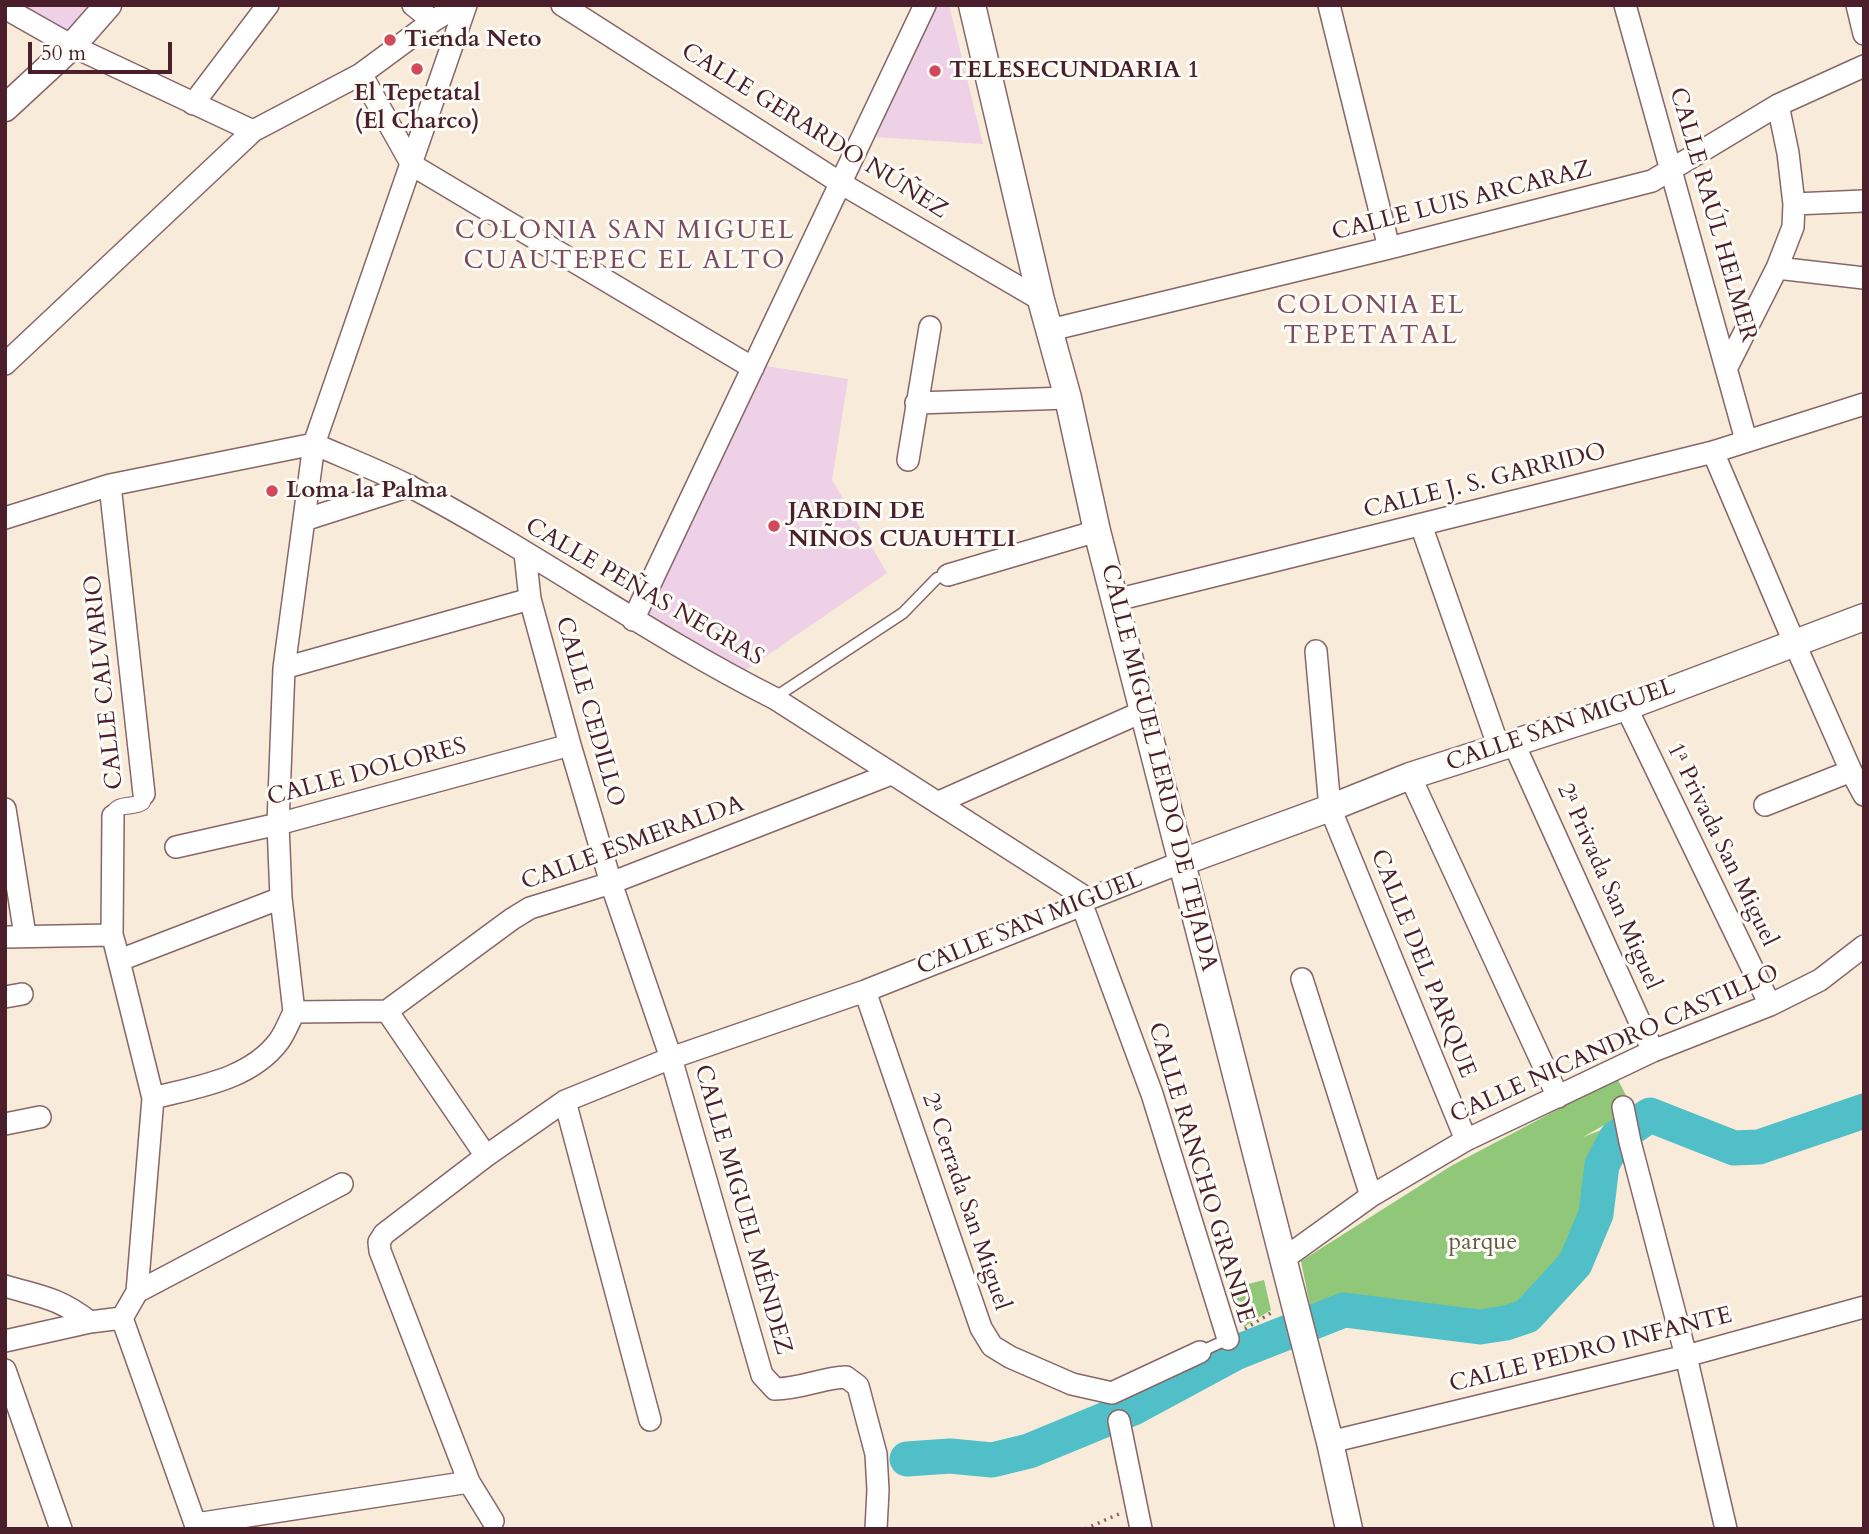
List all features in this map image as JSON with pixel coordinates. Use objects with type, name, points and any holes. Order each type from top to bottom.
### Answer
[{"type":"street","points":[[5,108],[72,46],[108,5]]},
{"type":"street","points":[[193,104],[268,5]]},
{"type":"street","points":[[413,5],[433,21]]},
{"type":"street","points":[[5,364],[253,131],[362,74],[459,5]]},
{"type":"street","points":[[153,1098],[221,1080],[243,1070],[263,1057],[279,1041],[294,1012],[281,898],[278,824],[284,668],[314,444],[466,5]]},
{"type":"street","name":"CALLE GERARDO NÚÑEZ","points":[[562,5],[842,184],[1041,300]]},
{"type":"street","points":[[633,620],[925,5]]},
{"type":"street","name":"CALLE MIGUEL LERDO DE TEJADA","points":[[972,5],[1041,300],[1068,398],[1097,531],[1330,1442],[1349,1529]]},
{"type":"street","points":[[1329,5],[1389,248]]},
{"type":"street","name":"CALLE RAÚL HELMER","points":[[1625,5],[1746,440]]},
{"type":"street","points":[[1857,5],[1864,34]]},
{"type":"street","points":[[5,8],[72,46],[253,131]]},
{"type":"street","name":"CALLE LUIS ARCARAZ","points":[[1050,330],[1652,181],[1778,105],[1864,66]]},
{"type":"street","points":[[362,74],[412,165],[753,368]]},
{"type":"street","points":[[1727,367],[1777,268],[1793,227],[1794,204],[1788,153],[1778,105]]},
{"type":"street","points":[[1794,204],[1864,201]]},
{"type":"street","points":[[1777,268],[1864,278]]},
{"type":"street","points":[[908,460],[930,327]]},
{"type":"street","points":[[916,403],[1068,398]]},
{"type":"street","name":"CALLE J. S. GARRIDO","points":[[1116,600],[1713,452],[1864,404]]},
{"type":"street","points":[[5,518],[110,485],[314,444]]},
{"type":"street","name":"CALLE PEÑAS NEGRAS","points":[[314,444],[410,486],[633,620],[774,698],[939,802],[1085,902]]},
{"type":"street","points":[[1713,452],[1794,642],[1851,771],[1864,794]]},
{"type":"street","name":"CALLE CALVARIO","points":[[110,485],[144,794],[142,802],[135,807],[121,806],[115,810],[113,816],[116,947],[153,1098],[137,1292],[122,1318]]},
{"type":"street","points":[[304,520],[410,486]]},
{"type":"street","name":"2ª Privada San Miguel","points":[[1420,525],[1507,746],[1653,1051]]},
{"type":"street","points":[[942,577],[1097,531]]},
{"type":"street","name":"CALLE CEDILLO","points":[[525,553],[530,599],[570,745],[611,884],[671,1058]]},
{"type":"street","points":[[284,668],[530,599]]},
{"type":"street","name":"CALLE SAN MIGUEL","points":[[469,1482],[380,1251],[379,1242],[384,1234],[485,1156],[565,1101],[671,1058],[865,991],[1180,863],[1410,776],[1626,707],[1864,617]]},
{"type":"street","name":"CALLE DEL PARQUE","points":[[1316,651],[1330,808],[1466,1140]]},
{"type":"street","name":"1ª Privada San Miguel","points":[[1626,707],[1770,1005]]},
{"type":"street","points":[[939,802],[1144,711]]},
{"type":"street","name":"CALLE DOLORES","points":[[176,847],[278,824],[570,745]]},
{"type":"street","points":[[1765,805],[1851,771]]},
{"type":"street","name":"CALLE ESMERALDA","points":[[387,1011],[530,908],[611,884],[891,774]]},
{"type":"street","points":[[1410,776],[1558,1097]]},
{"type":"street","points":[[5,809],[15,936],[116,947],[281,898]]},
{"type":"street","name":"CALLE RANCHO GRANDE","points":[[1085,902],[1152,1094],[1228,1339]]},
{"type":"street","name":"CALLE NICANDRO CASTILLO","points":[[1284,1268],[1371,1196],[1466,1140],[1653,1051],[1770,1005],[1819,980],[1864,946]]},
{"type":"street","points":[[1302,979],[1371,1196]]},
{"type":"street","name":"2ª Cerrada San Miguel","points":[[865,991],[981,1328],[992,1346],[1010,1357],[1072,1384],[1112,1394]]},
{"type":"street","points":[[294,1012],[387,1011],[485,1156]]},
{"type":"street","name":"CALLE MIGUEL MÉNDEZ","points":[[671,1058],[762,1375],[775,1389],[794,1389],[832,1377],[846,1377],[858,1386],[876,1454],[876,1529]]},
{"type":"street","points":[[565,1101],[650,1420]]},
{"type":"street","points":[[1623,1107],[1686,1356],[1726,1529]]},
{"type":"street","points":[[5,1124],[40,1117]]},
{"type":"street","points":[[137,1292],[342,1184]]},
{"type":"street","points":[[7,1281],[70,1307],[90,1322]]},
{"type":"street","name":"CALLE PEDRO INFANTE","points":[[1330,1442],[1686,1356],[1864,1307]]},
{"type":"street","points":[[5,1341],[90,1322],[122,1318],[196,1526],[469,1482],[496,1525]]},
{"type":"street","name":"CALLE RANCHO GRANDE","points":[[1112,1394],[1200,1352]]},
{"type":"street","points":[[5,1370],[61,1529]]},
{"type":"street","points":[[1119,1421],[1141,1529]]},
{"type":"lane","points":[[774,698],[903,613],[942,577]]},
{"type":"lane","name":"CALLE RANCHO GRANDE","points":[[1200,1352],[1228,1339]]},
{"type":"path","points":[[1228,1339],[1276,1310]]},
{"type":"path","points":[[1085,1529],[1136,1505]]},
{"type":"shaded area","points":[[18,5],[92,5],[66,35]]},
{"type":"shaded area","name":"TELESECUNDARIA 1","points":[[934,5],[949,5],[983,144],[876,137]]},
{"type":"shaded area","name":"JARDIN DE NIÑOS CUAUHTLI","points":[[766,366],[848,379],[832,480],[887,573],[743,672],[646,611]]},
{"type":"green space","name":"parque","points":[[1617,1078],[1633,1109],[1583,1137],[1612,1126],[1616,1138],[1602,1165],[1596,1214],[1575,1264],[1527,1316],[1480,1327],[1344,1310],[1313,1321],[1301,1261],[1451,1166]]},
{"type":"green space","points":[[1264,1280],[1271,1310],[1244,1327],[1232,1288]]},
{"type":"waterway","points":[[907,1459],[950,1456],[992,1460],[1029,1451],[1133,1408],[1235,1353],[1344,1310],[1480,1327],[1527,1316],[1575,1264],[1596,1214],[1602,1165],[1616,1138],[1650,1115],[1734,1148],[1759,1147],[1864,1111]]},
{"type":"place","name":"Tienda Neto","points":[[390,40]]},
{"type":"place","name":"El Tepetatal (El Charco)","points":[[417,69]]},
{"type":"place","name":"TELESECUNDARIA 1","points":[[935,71]]},
{"type":"place","name":"Loma la Palma","points":[[272,491]]},
{"type":"place","name":"JARDIN DE NIÑOS CUAUHTLI","points":[[774,526]]},
{"type":"district","name":"COLONIA SAN MIGUEL CUAUTEPEC EL ALTO","points":[[625,247]]},
{"type":"district","name":"COLONIA EL TEPETATAL","points":[[1371,322]]}]
